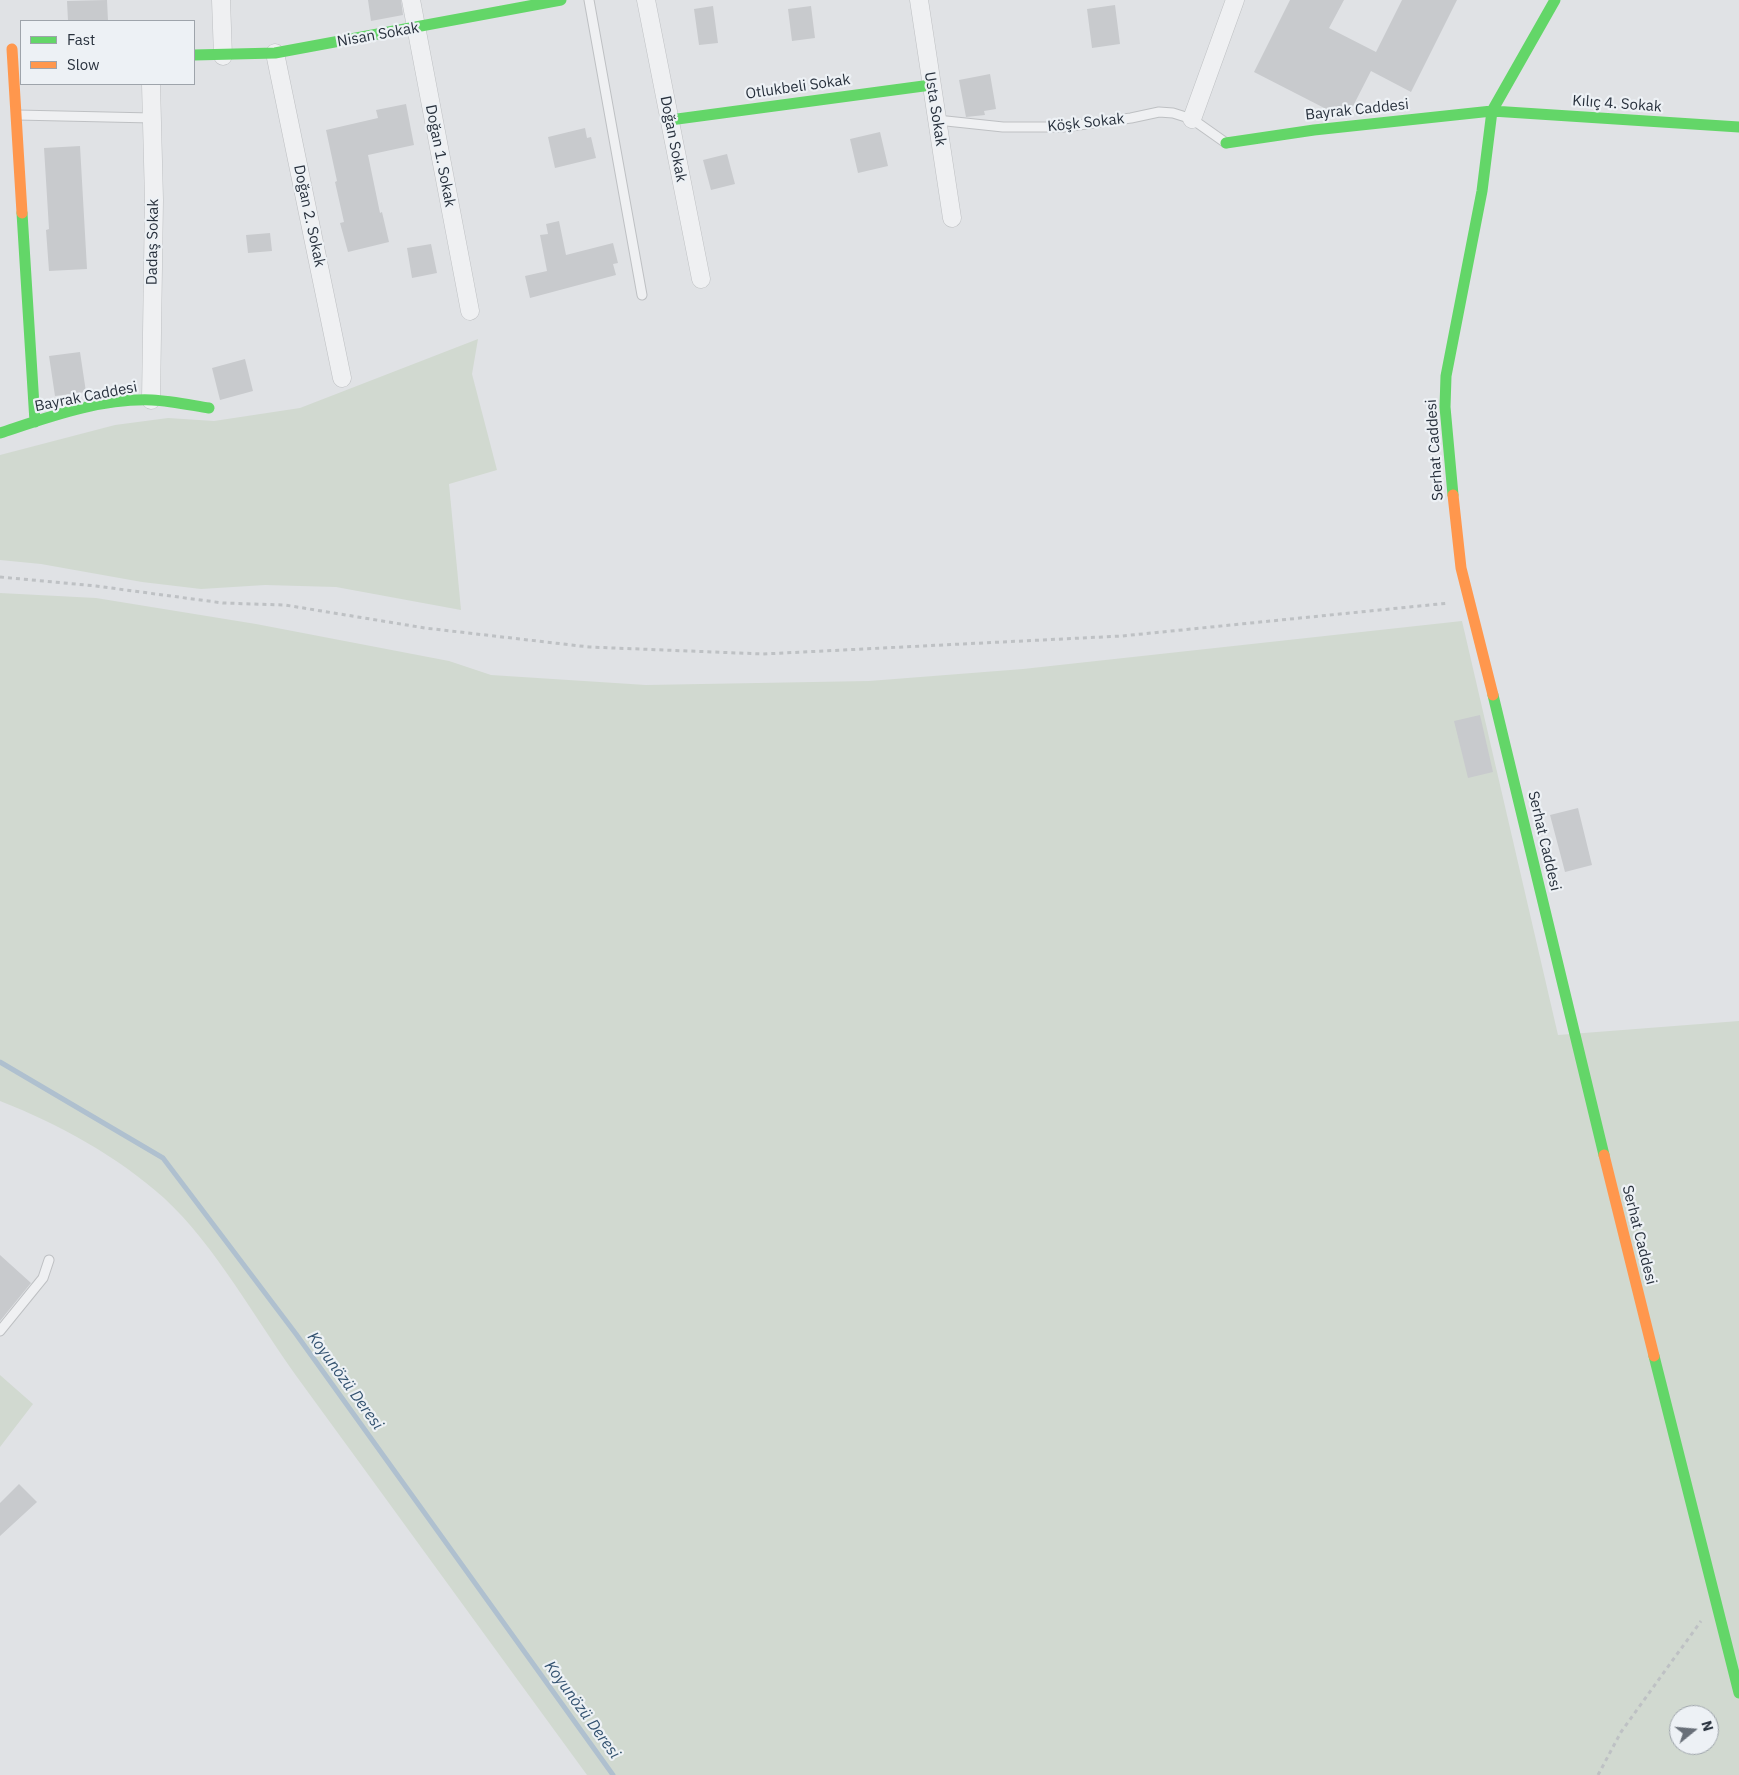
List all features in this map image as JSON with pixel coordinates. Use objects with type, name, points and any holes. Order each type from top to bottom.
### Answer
[{"type":"street","points":[[221,0],[223,56]]},
{"type":"street","name":"Doğan 1. Sokak","points":[[411,0],[470,311]]},
{"type":"street","name":"Nisan Sokak","points":[[195,55],[223,56],[275,53],[561,0]]},
{"type":"street","name":"Doğan Sokak","points":[[646,0],[701,279]]},
{"type":"street","name":"Usta Sokak","points":[[919,0],[952,218]]},
{"type":"street","points":[[1192,120],[1235,0]]},
{"type":"street","name":"Serhat Caddesi","points":[[1555,0],[1492,111],[1482,191],[1446,376],[1448,444],[1461,568],[1498,713],[1570,1021],[1739,1693]]},
{"type":"street","points":[[11,49],[35,422]]},
{"type":"street","name":"Doğan 2. Sokak","points":[[275,53],[342,378]]},
{"type":"street","name":"Dadaş Sokak","points":[[151,85],[154,200],[151,400]]},
{"type":"street","name":"Otlukbeli Sokak","points":[[670,120],[931,85]]},
{"type":"street","name":"Kılıç 4. Sokak","points":[[1492,111],[1739,126]]},
{"type":"street","name":"Bayrak Caddesi","points":[[1226,143],[1314,130],[1492,111]]},
{"type":"street","name":"Bayrak Caddesi","points":[[0,433],[91,408],[151,400],[209,408]]},
{"type":"lane","points":[[589,0],[642,295]]},
{"type":"lane","name":"Köşk Sokak","points":[[937,120],[1003,127],[1064,127],[1159,112],[1173,113],[1192,120],[1226,143]]},
{"type":"lane","points":[[16,114],[152,118]]},
{"type":"lane","points":[[0,1332],[43,1278],[49,1260]]},
{"type":"path","points":[[0,577],[96,586],[223,603],[285,605],[425,628],[571,645],[763,654],[1122,636],[1470,601]]},
{"type":"path","points":[[1598,1775],[1621,1732],[1716,1600]]},
{"type":"shaded area","points":[[478,339],[472,374],[497,470],[449,484],[461,610],[336,587],[265,585],[201,589],[142,582],[41,564],[0,560],[0,455],[115,425],[168,418],[214,421],[300,408]]},
{"type":"shaded area","points":[[0,593],[96,598],[256,624],[449,661],[491,675],[646,685],[869,681],[1023,669],[1462,621],[1558,1035],[1739,1021],[1739,1775],[587,1775],[297,1377],[201,1238],[164,1198],[127,1168],[86,1142],[0,1101]]},
{"type":"shaded area","points":[[0,1375],[33,1404],[0,1447]]},
{"type":"building","points":[[107,0],[108,20],[68,20],[67,1]]},
{"type":"building","points":[[368,0],[401,0],[403,15],[371,21]]},
{"type":"building","points":[[1290,0],[1344,0],[1329,28],[1376,52],[1402,0],[1457,0],[1411,92],[1371,71],[1350,112],[1336,114],[1254,72]]},
{"type":"building","points":[[1115,5],[1120,44],[1092,48],[1087,9]]},
{"type":"building","points":[[713,6],[718,43],[699,45],[694,9]]},
{"type":"building","points":[[811,6],[815,38],[792,41],[788,9]]},
{"type":"building","points":[[990,74],[996,109],[984,111],[985,115],[966,117],[959,80]]},
{"type":"building","points":[[406,104],[414,145],[368,155],[380,213],[382,212],[389,242],[348,252],[340,223],[344,222],[326,130],[378,118],[376,110]]},
{"type":"building","points":[[585,128],[587,138],[591,137],[596,158],[555,168],[548,137]]},
{"type":"building","points":[[880,132],[888,166],[858,173],[850,139]]},
{"type":"building","points":[[80,146],[87,269],[49,271],[46,230],[49,229],[44,148]]},
{"type":"building","points":[[727,154],[735,184],[711,190],[703,160]]},
{"type":"building","points":[[559,221],[566,255],[613,243],[618,263],[613,264],[616,275],[530,298],[525,276],[547,271],[540,235],[548,234],[546,224]]},
{"type":"building","points":[[270,233],[272,251],[248,253],[246,235]]},
{"type":"building","points":[[431,244],[437,273],[412,278],[407,248]]},
{"type":"building","points":[[80,352],[86,392],[55,396],[49,356]]},
{"type":"building","points":[[245,359],[253,391],[220,400],[212,368]]},
{"type":"building","points":[[1480,715],[1493,772],[1468,778],[1454,721]]},
{"type":"building","points":[[1578,808],[1592,865],[1565,872],[1550,815]]},
{"type":"building","points":[[0,1255],[31,1283],[0,1321]]},
{"type":"building","points":[[19,1484],[37,1502],[0,1536],[0,1503]]},
{"type":"waterway","name":"Koyunözü Deresi","points":[[0,1062],[163,1158],[296,1334],[613,1775]]},
{"type":"traffic: fast","points":[[195,55],[275,53],[561,0]]},
{"type":"traffic: fast","points":[[1453,495],[1445,407],[1446,376],[1482,191],[1492,111],[1555,0]]},
{"type":"traffic: fast","points":[[670,120],[931,85]]},
{"type":"traffic: fast","points":[[1226,143],[1314,130],[1492,111],[1739,127]]},
{"type":"traffic: fast","points":[[22,213],[35,422]]},
{"type":"traffic: fast","points":[[0,433],[75,410],[113,402],[152,400],[209,408]]},
{"type":"traffic: fast","points":[[1493,695],[1604,1155]]},
{"type":"traffic: fast","points":[[1654,1356],[1739,1693]]},
{"type":"traffic: slow","points":[[12,49],[22,213]]},
{"type":"traffic: slow","points":[[1453,495],[1461,568],[1493,695]]},
{"type":"traffic: slow","points":[[1604,1155],[1654,1356]]}]
